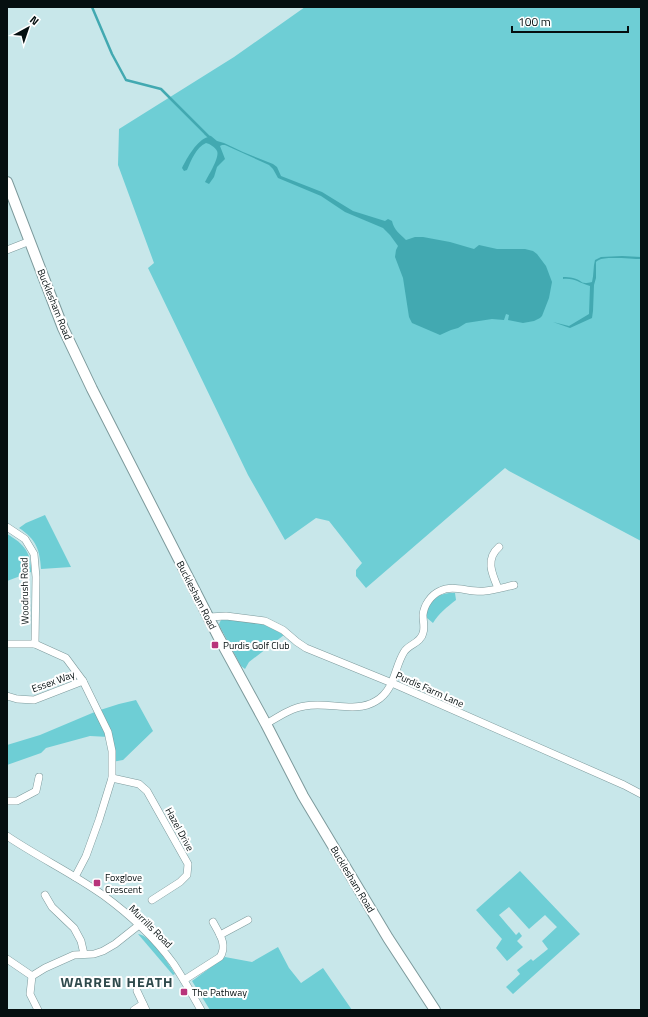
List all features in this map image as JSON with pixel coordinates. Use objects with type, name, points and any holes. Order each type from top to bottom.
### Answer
[{"type":"street","name":"Bucklesham Road","points":[[7,182],[63,328],[92,389],[218,636],[308,802],[388,938],[435,1010]]},
{"type":"street","points":[[7,250],[30,241]]},
{"type":"street","name":"Woodrush Road","points":[[7,527],[25,539],[34,554],[36,577],[35,644]]},
{"type":"street","points":[[498,588],[493,574],[491,557],[499,547]]},
{"type":"street","points":[[266,724],[292,710],[304,706],[319,704],[361,707],[382,698],[392,683],[405,651],[420,639],[423,633],[423,614],[425,607],[434,595],[444,589],[452,588],[474,592],[514,585]]},
{"type":"street","name":"Purdis Farm Lane","points":[[209,617],[226,616],[265,621],[282,630],[306,648],[392,683],[641,794]]},
{"type":"street","points":[[7,644],[35,644],[66,658],[82,681],[108,732],[112,751],[112,778],[86,856],[75,876]]},
{"type":"street","name":"Essex Way","points":[[7,696],[17,699],[34,700],[82,681]]},
{"type":"street","points":[[7,801],[17,801],[36,791],[39,778]]},
{"type":"street","name":"Hazel Drive","points":[[112,778],[139,784],[147,791],[188,864],[187,875],[180,882],[152,900]]},
{"type":"street","name":"Murrills Road","points":[[7,836],[75,876],[103,895],[139,925],[172,962],[201,1010]]},
{"type":"street","points":[[45,895],[52,907],[74,928],[81,941],[84,954]]},
{"type":"street","points":[[220,935],[248,920]]},
{"type":"street","points":[[184,980],[220,957],[223,952],[224,946],[213,922]]},
{"type":"street","points":[[32,976],[45,968],[74,955],[94,954],[103,951],[115,944],[139,925]]},
{"type":"street","points":[[7,959],[32,976]]},
{"type":"street","points":[[32,976],[30,994],[38,1010]]},
{"type":"street","points":[[134,1010],[145,1007],[137,991]]},
{"type":"shaded area","points":[[305,7],[641,7],[641,541],[505,468],[366,588],[356,576],[356,570],[362,563],[329,521],[316,518],[285,540],[248,475],[148,268],[154,263],[118,165],[119,129],[234,57]]},
{"type":"shaded area","points":[[204,134],[211,136],[217,141],[273,164],[277,167],[281,176],[322,192],[353,211],[385,221],[388,219],[392,221],[399,234],[406,240],[415,237],[423,237],[450,242],[474,249],[479,245],[497,249],[525,249],[533,251],[546,266],[552,282],[549,298],[542,316],[534,321],[523,323],[508,320],[509,315],[506,314],[504,320],[492,319],[466,323],[440,335],[412,323],[409,317],[403,278],[395,257],[398,246],[383,228],[345,212],[321,196],[278,178],[269,165],[225,145],[220,146],[225,159],[217,167],[214,177],[209,184],[205,182],[217,158],[217,151],[211,145],[206,143],[202,145],[194,155],[187,170],[184,171],[182,168],[193,150],[200,142],[208,137]]},
{"type":"shaded area","points":[[601,257],[641,257],[641,259],[607,258],[596,262],[592,318],[570,328],[553,322],[569,326],[589,314],[590,286],[574,280],[563,279],[563,277],[571,277],[583,283],[592,282],[595,260]]},
{"type":"shaded area","points":[[45,515],[71,567],[41,569],[40,556],[36,546],[29,536],[19,528],[26,523]]},
{"type":"shaded area","points":[[7,534],[18,541],[25,549],[30,559],[31,572],[7,581]]},
{"type":"shaded area","points":[[449,593],[455,593],[456,600],[435,619],[433,623],[427,618],[430,604],[436,598]]},
{"type":"shaded area","points":[[227,618],[267,625],[284,635],[249,662],[245,669],[241,666],[219,625],[222,620]]},
{"type":"shaded area","points":[[136,700],[153,731],[123,760],[112,762],[109,737],[90,736],[46,748],[41,753],[7,765],[7,745],[40,735],[97,711]]},
{"type":"shaded area","points":[[520,871],[580,934],[513,994],[506,987],[520,974],[517,970],[531,959],[533,961],[548,949],[542,941],[557,927],[545,915],[529,929],[509,907],[499,915],[516,935],[519,932],[522,936],[517,941],[523,947],[507,961],[496,948],[502,939],[476,910]]},
{"type":"shaded area","points":[[138,934],[148,939],[153,944],[175,974],[173,975]]},
{"type":"shaded area","points":[[278,947],[289,968],[301,983],[323,968],[352,1010],[210,1010],[192,981],[225,957],[252,962]]},
{"type":"waterway","points":[[92,7],[112,54],[126,80],[161,89],[208,136]]},
{"type":"place","name":"Purdis Golf Club","points":[[215,645]]},
{"type":"place","name":"Foxglove Crescent","points":[[97,883]]},
{"type":"place","name":"The Pathway","points":[[184,992]]},
{"type":"district","name":"WARREN HEATH","points":[[117,982]]}]
